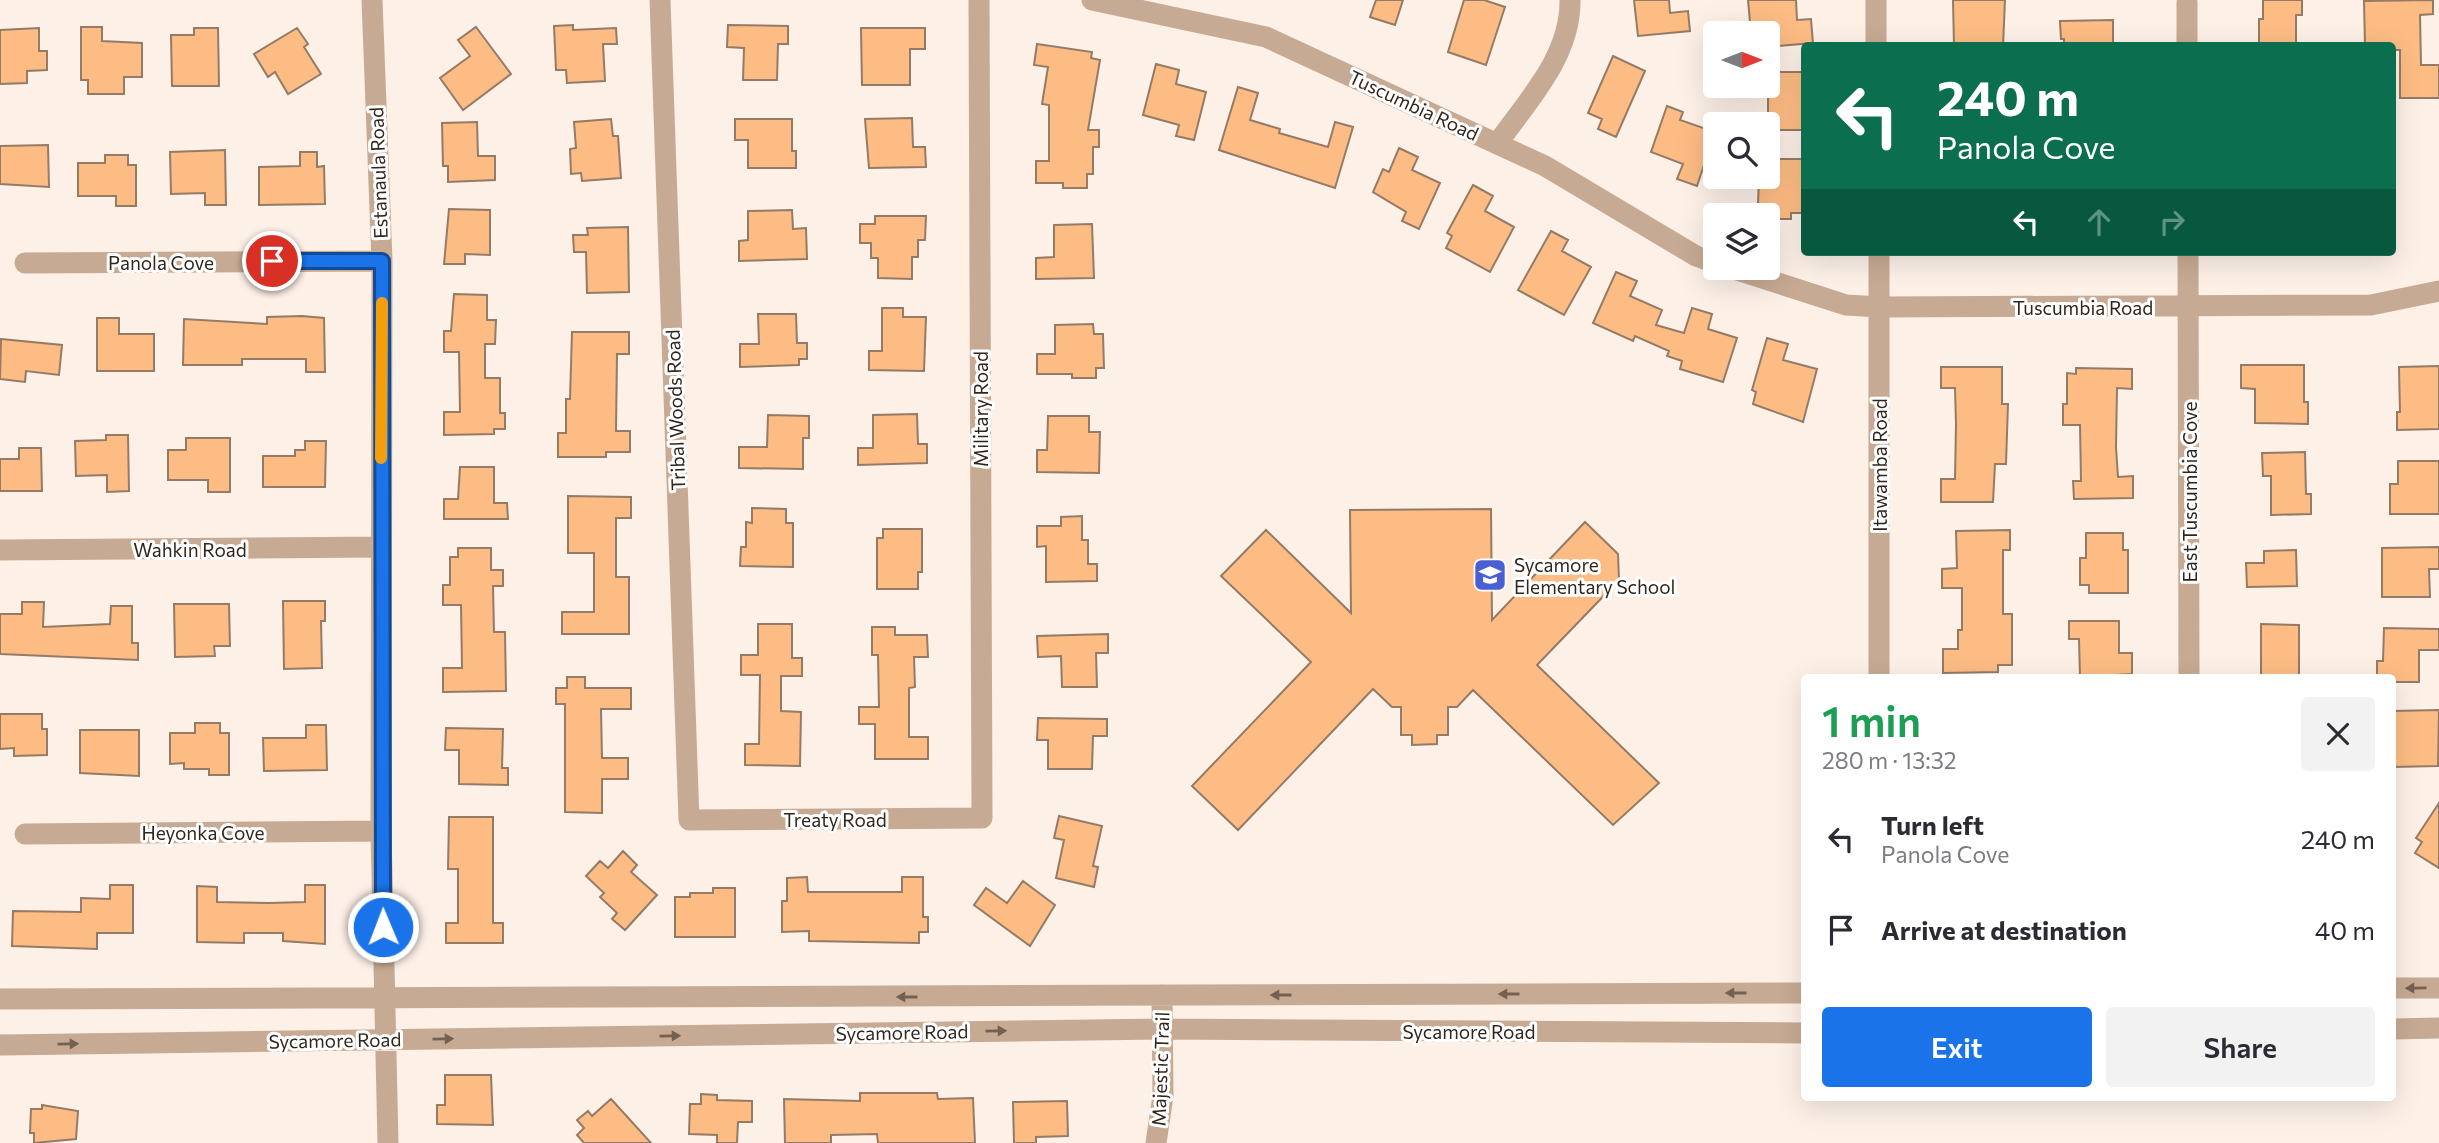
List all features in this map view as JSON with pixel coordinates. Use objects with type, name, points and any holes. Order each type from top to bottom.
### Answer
[{"type":"street","name":"Estanaula Road","points":[[372,0],[382,261],[381,831],[388,1143]]},
{"type":"street","name":"Tribal Woods Road","points":[[660,0],[689,820]]},
{"type":"street","name":"Military Road","points":[[979,0],[982,818]]},
{"type":"street","name":"Tuscumbia Road","points":[[1092,0],[1266,37],[1545,166],[1703,259]]},
{"type":"street","points":[[1497,144],[1552,66],[1570,23],[1570,0]]},
{"type":"street","points":[[1876,0],[1876,42]]},
{"type":"street","points":[[2187,3],[2187,42]]},
{"type":"street","name":"Itawamba Road","points":[[1879,256],[1880,674]]},
{"type":"street","name":"East Tuscumbia Cove","points":[[2188,256],[2189,674]]},
{"type":"street","name":"Panola Cove","points":[[25,263],[382,261]]},
{"type":"street","name":"Tuscumbia Road","points":[[1767,280],[1846,306],[1879,307],[2371,305],[2439,291]]},
{"type":"street","name":"Wahkin Road","points":[[0,550],[381,547]]},
{"type":"street","name":"Treaty Road","points":[[689,820],[982,818]]},
{"type":"street","name":"Heyonka Cove","points":[[25,834],[381,831]]},
{"type":"street","points":[[2396,988],[2439,988]]},
{"type":"street","name":"Sycamore Road","points":[[0,999],[1801,993]]},
{"type":"street","name":"Majestic Trail","points":[[1156,1143],[1163,1096],[1162,995]]},
{"type":"street","points":[[2396,1029],[2439,1028]]},
{"type":"street","name":"Sycamore Road","points":[[0,1045],[1163,1029],[1801,1033]]},
{"type":"building","points":[[1376,0],[1403,0],[1395,25],[1370,17]]},
{"type":"building","points":[[1464,0],[1484,0],[1505,7],[1486,65],[1448,52]]},
{"type":"building","points":[[1634,0],[1669,0],[1670,13],[1688,11],[1690,31],[1638,36]]},
{"type":"building","points":[[1748,0],[1796,0],[1797,20],[1811,19],[1813,42],[1780,46],[1780,21],[1750,21]]},
{"type":"building","points":[[1953,0],[2005,0],[2003,42],[1954,42]]},
{"type":"building","points":[[2263,0],[2302,0],[2302,15],[2296,15],[2296,42],[2259,42],[2259,19],[2263,19]]},
{"type":"building","points":[[2433,0],[2433,14],[2420,15],[2421,65],[2439,65],[2439,98],[2400,98],[2400,50],[2396,50],[2396,42],[2365,42],[2364,1]]},
{"type":"building","points":[[2113,20],[2113,42],[2064,42],[2064,39],[2061,39],[2060,21]]},
{"type":"building","points":[[573,25],[573,30],[616,28],[617,44],[603,44],[605,81],[567,83],[566,70],[556,70],[554,26]]},
{"type":"building","points":[[728,25],[788,26],[788,44],[778,44],[777,80],[743,80],[744,48],[727,47]]},
{"type":"building","points":[[81,27],[102,27],[102,41],[142,43],[142,77],[124,77],[124,94],[88,94],[88,80],[81,80]]},
{"type":"building","points":[[476,27],[511,74],[463,110],[440,78],[470,56],[458,40]]},
{"type":"building","points":[[39,28],[39,51],[47,51],[47,70],[27,71],[27,83],[0,84],[0,30]]},
{"type":"building","points":[[194,28],[218,28],[219,86],[172,86],[171,35],[194,35]]},
{"type":"building","points":[[297,28],[308,44],[304,47],[321,74],[288,94],[275,72],[268,77],[254,54]]},
{"type":"building","points":[[861,28],[925,28],[925,49],[910,49],[910,85],[862,85]]},
{"type":"building","points":[[1037,44],[1092,52],[1091,58],[1100,60],[1088,130],[1099,130],[1099,147],[1093,147],[1093,174],[1087,174],[1087,188],[1063,188],[1063,183],[1036,183],[1036,161],[1049,161],[1049,105],[1042,104],[1048,67],[1034,65]]},
{"type":"building","points":[[1613,56],[1645,71],[1616,137],[1598,129],[1602,119],[1588,113]]},
{"type":"building","points":[[1156,64],[1179,70],[1176,84],[1206,92],[1194,140],[1176,136],[1179,125],[1143,115]]},
{"type":"building","points":[[1780,72],[1801,72],[1801,130],[1780,130],[1780,112],[1768,112],[1768,98],[1780,98]]},
{"type":"building","points":[[1238,87],[1258,93],[1250,120],[1280,129],[1279,133],[1328,147],[1335,122],[1353,127],[1335,188],[1219,150]]},
{"type":"building","points":[[1667,106],[1683,112],[1680,120],[1703,128],[1703,168],[1697,186],[1677,179],[1683,164],[1651,152]]},
{"type":"building","points":[[912,118],[913,147],[925,147],[926,167],[869,168],[865,119]]},
{"type":"building","points":[[611,119],[613,136],[618,136],[621,178],[582,181],[581,173],[571,174],[570,149],[576,148],[574,122]]},
{"type":"building","points":[[735,119],[792,119],[792,151],[796,151],[796,168],[748,168],[748,140],[735,140]]},
{"type":"building","points":[[477,122],[478,156],[495,156],[495,180],[448,182],[448,166],[443,166],[442,123]]},
{"type":"building","points":[[48,145],[49,187],[0,184],[0,146]]},
{"type":"building","points":[[1399,148],[1418,157],[1412,170],[1440,183],[1419,229],[1402,221],[1406,212],[1373,192],[1383,169],[1389,172]]},
{"type":"building","points":[[225,150],[226,205],[205,205],[205,193],[171,194],[170,152]]},
{"type":"building","points":[[300,152],[317,152],[317,167],[324,166],[325,204],[259,205],[259,167],[300,166]]},
{"type":"building","points":[[105,155],[128,155],[128,165],[136,165],[136,206],[116,206],[116,196],[78,196],[78,163],[105,163]]},
{"type":"building","points":[[1780,159],[1801,159],[1801,213],[1791,213],[1791,219],[1780,219],[1780,203],[1758,203],[1759,189],[1780,189]]},
{"type":"building","points":[[1473,185],[1493,196],[1485,211],[1514,227],[1490,272],[1446,248],[1452,236],[1447,233]]},
{"type":"building","points":[[449,209],[490,210],[490,255],[465,254],[465,264],[444,264]]},
{"type":"building","points":[[792,210],[793,229],[806,228],[807,259],[739,261],[739,241],[748,240],[748,211]]},
{"type":"building","points":[[875,216],[926,216],[925,240],[918,240],[918,257],[912,257],[912,279],[878,278],[878,258],[871,258],[871,243],[860,243],[860,224],[875,224]]},
{"type":"building","points":[[1092,224],[1094,278],[1036,279],[1036,258],[1054,257],[1054,225]]},
{"type":"building","points":[[628,227],[629,292],[587,293],[586,252],[574,252],[573,235],[588,235],[587,228]]},
{"type":"building","points":[[1551,231],[1568,240],[1562,251],[1591,267],[1564,315],[1518,290]]},
{"type":"building","points":[[1616,272],[1637,281],[1630,296],[1662,310],[1656,325],[1684,333],[1692,308],[1712,314],[1708,329],[1737,338],[1723,382],[1680,369],[1682,361],[1667,356],[1669,351],[1635,336],[1633,341],[1593,323]]},
{"type":"building","points":[[454,294],[487,295],[487,320],[496,320],[495,344],[485,344],[485,378],[500,378],[500,413],[505,413],[505,429],[494,429],[494,434],[444,435],[444,412],[460,412],[459,352],[444,352],[444,331],[451,331]]},
{"type":"building","points":[[882,308],[903,308],[903,317],[926,317],[924,371],[869,370],[869,351],[882,351]]},
{"type":"building","points":[[758,314],[796,314],[797,343],[807,343],[807,359],[799,359],[799,365],[740,367],[740,344],[759,344]]},
{"type":"building","points":[[267,317],[324,318],[325,372],[306,372],[306,359],[242,359],[242,365],[183,365],[184,319],[267,324]]},
{"type":"building","points":[[97,318],[119,318],[119,334],[154,334],[154,371],[97,371]]},
{"type":"building","points":[[1093,324],[1094,334],[1103,334],[1104,368],[1096,368],[1096,378],[1072,378],[1072,374],[1037,374],[1037,354],[1055,354],[1055,325]]},
{"type":"building","points":[[572,332],[629,332],[629,354],[617,354],[616,431],[630,431],[630,452],[606,452],[606,457],[558,457],[558,433],[566,433],[566,399],[570,399]]},
{"type":"building","points":[[1767,338],[1788,344],[1783,360],[1817,369],[1803,422],[1753,404],[1756,392],[1752,390]]},
{"type":"building","points":[[1,339],[62,345],[59,375],[26,371],[25,382],[0,379]]},
{"type":"building","points":[[2241,365],[2304,365],[2304,402],[2308,402],[2308,424],[2255,423],[2255,389],[2241,388]]},
{"type":"building","points":[[2439,366],[2439,429],[2397,430],[2397,412],[2400,412],[2399,367]]},
{"type":"building","points":[[1941,367],[2002,367],[2002,404],[2008,404],[2006,464],[1995,464],[1993,502],[1941,502],[1941,479],[1955,479],[1956,424],[1955,388],[1941,388]]},
{"type":"building","points":[[2076,368],[2132,369],[2132,389],[2117,388],[2116,447],[2118,477],[2133,476],[2133,498],[2074,499],[2073,481],[2081,481],[2080,425],[2063,425],[2063,404],[2067,404],[2067,373],[2076,374]]},
{"type":"building","points":[[917,414],[918,444],[927,444],[927,463],[858,465],[858,448],[873,448],[873,415]]},
{"type":"building","points":[[768,415],[809,416],[809,438],[803,438],[803,469],[739,468],[739,447],[767,447]]},
{"type":"building","points":[[1048,416],[1089,416],[1089,432],[1100,432],[1099,473],[1037,472],[1037,450],[1047,450]]},
{"type":"building","points":[[106,435],[128,435],[129,491],[107,492],[107,475],[76,476],[75,441],[106,440]]},
{"type":"building","points":[[186,438],[230,438],[230,492],[208,492],[208,480],[168,480],[168,450],[186,450]]},
{"type":"building","points":[[305,441],[326,441],[325,487],[263,487],[263,456],[295,456],[295,450],[305,450]]},
{"type":"building","points":[[19,448],[41,448],[42,491],[0,491],[0,459],[19,459]]},
{"type":"building","points":[[2305,452],[2306,494],[2311,494],[2311,514],[2271,515],[2271,476],[2263,476],[2262,453]]},
{"type":"building","points":[[2398,461],[2439,461],[2439,514],[2390,514],[2390,484],[2398,484]]},
{"type":"building","points":[[460,467],[494,467],[494,503],[507,503],[508,519],[444,519],[444,499],[458,499]]},
{"type":"building","points":[[568,496],[631,497],[631,518],[616,518],[616,577],[629,577],[629,634],[562,634],[562,612],[594,612],[594,553],[568,553]]},
{"type":"building","points":[[752,508],[786,509],[786,523],[793,523],[793,567],[740,566],[741,547],[746,547],[746,522],[752,523]]},
{"type":"building","points":[[1491,509],[1492,620],[1585,522],[1618,554],[1619,580],[1537,665],[1659,783],[1613,825],[1473,690],[1457,707],[1448,707],[1448,735],[1437,735],[1437,744],[1412,745],[1412,735],[1401,735],[1401,707],[1392,707],[1373,689],[1238,830],[1192,786],[1311,662],[1221,576],[1266,530],[1351,613],[1350,510]]},
{"type":"building","points":[[1082,516],[1082,540],[1088,540],[1088,564],[1097,564],[1097,581],[1046,582],[1046,546],[1037,547],[1037,526],[1061,526],[1061,517]]},
{"type":"building","points":[[883,529],[922,529],[922,572],[918,572],[918,589],[877,589],[877,538],[883,538]]},
{"type":"building","points":[[2010,530],[2010,550],[2003,550],[2003,614],[2012,614],[2012,665],[1998,665],[1998,672],[1943,673],[1943,649],[1958,649],[1958,630],[1962,630],[1962,588],[1942,588],[1942,569],[1957,568],[1956,531]]},
{"type":"building","points":[[2086,533],[2123,533],[2123,550],[2128,550],[2128,593],[2089,593],[2089,585],[2080,585],[2080,558],[2086,558]]},
{"type":"building","points":[[2439,547],[2439,569],[2429,569],[2430,597],[2382,597],[2382,548]]},
{"type":"building","points":[[458,548],[491,548],[491,570],[503,570],[503,586],[493,586],[494,632],[505,632],[506,691],[443,692],[443,668],[462,668],[461,605],[443,605],[443,585],[450,585],[450,557],[458,557]]},
{"type":"building","points":[[2296,550],[2297,586],[2247,587],[2246,563],[2264,563],[2264,551]]},
{"type":"building","points":[[283,601],[325,601],[325,621],[321,621],[322,668],[284,669]]},
{"type":"building","points":[[22,602],[44,602],[43,627],[110,624],[111,606],[132,606],[132,643],[138,643],[138,660],[0,654],[0,614],[22,614]]},
{"type":"building","points":[[174,604],[229,604],[230,646],[214,646],[215,656],[175,657]]},
{"type":"building","points":[[2069,621],[2119,621],[2119,653],[2132,653],[2132,674],[2080,674],[2079,639],[2069,639]]},
{"type":"building","points":[[758,624],[792,624],[792,658],[802,658],[802,676],[781,676],[781,711],[801,712],[800,766],[745,765],[745,744],[759,744],[760,675],[741,675],[741,655],[758,655]]},
{"type":"building","points":[[2261,624],[2299,625],[2299,674],[2261,674]]},
{"type":"building","points":[[872,627],[895,627],[895,635],[927,635],[928,657],[914,657],[915,687],[909,688],[909,737],[928,737],[928,759],[875,759],[875,724],[859,724],[859,707],[879,707],[878,655],[872,655]]},
{"type":"building","points":[[2384,628],[2439,629],[2439,650],[2419,650],[2419,682],[2396,682],[2396,674],[2377,674],[2377,661],[2383,661]]},
{"type":"building","points":[[1108,634],[1108,653],[1096,653],[1097,687],[1062,687],[1061,656],[1038,657],[1037,636]]},
{"type":"building","points":[[567,677],[585,677],[585,688],[631,688],[631,709],[601,709],[602,758],[628,758],[628,779],[602,779],[602,813],[565,812],[565,704],[556,704],[556,688],[567,688]]},
{"type":"building","points":[[2439,710],[2438,766],[2396,767],[2396,711]]},
{"type":"building","points":[[0,714],[42,714],[42,729],[47,729],[47,755],[14,756],[14,748],[0,749]]},
{"type":"building","points":[[1038,718],[1107,719],[1107,736],[1093,736],[1092,769],[1048,769],[1048,740],[1037,740]]},
{"type":"building","points":[[195,723],[220,723],[220,733],[229,733],[229,775],[209,775],[209,769],[184,769],[184,763],[170,764],[170,733],[195,733]]},
{"type":"building","points":[[306,725],[326,725],[327,770],[264,771],[263,738],[306,738]]},
{"type":"building","points":[[446,728],[503,729],[502,768],[508,768],[508,785],[459,784],[459,750],[445,750]]},
{"type":"building","points":[[80,730],[139,730],[139,776],[80,773]]},
{"type":"building","points":[[2439,803],[2439,868],[2415,853],[2422,842],[2416,838]]},
{"type":"building","points":[[1059,816],[1102,826],[1093,866],[1098,867],[1094,887],[1056,878],[1064,840],[1054,838]]},
{"type":"building","points":[[449,817],[493,817],[493,923],[503,923],[503,943],[446,943],[446,923],[458,923],[458,869],[448,869]]},
{"type":"building","points":[[623,851],[637,865],[631,872],[657,895],[625,930],[612,919],[617,913],[600,897],[604,893],[586,876],[600,861],[608,868]]},
{"type":"building","points":[[807,877],[808,892],[902,892],[902,877],[923,877],[923,917],[928,917],[928,932],[919,932],[919,943],[809,941],[809,931],[782,932],[782,901],[787,901],[787,878]]},
{"type":"building","points":[[1023,881],[1055,905],[1030,946],[974,905],[986,888],[1007,903]]},
{"type":"building","points":[[110,885],[133,885],[133,933],[97,933],[97,949],[12,946],[13,911],[81,912],[81,898],[110,899]]},
{"type":"building","points":[[305,885],[325,885],[325,944],[283,941],[283,933],[244,933],[244,943],[197,942],[197,886],[217,887],[217,902],[269,903],[305,902]]},
{"type":"building","points":[[713,888],[735,888],[735,937],[675,937],[675,897],[690,897],[690,893],[713,893]]},
{"type":"building","points":[[445,1075],[491,1075],[493,1125],[437,1124],[437,1105],[445,1105]]},
{"type":"building","points":[[860,1093],[937,1093],[938,1099],[973,1098],[975,1143],[878,1143],[877,1134],[831,1135],[831,1143],[785,1143],[784,1099],[860,1101]]},
{"type":"building","points":[[701,1094],[717,1095],[717,1100],[752,1101],[752,1122],[738,1122],[737,1143],[717,1143],[717,1135],[689,1134],[690,1104],[701,1104]]},
{"type":"building","points":[[611,1099],[651,1143],[584,1143],[577,1135],[584,1128],[577,1120],[588,1111],[592,1116]]},
{"type":"building","points":[[1067,1101],[1068,1136],[1036,1137],[1036,1143],[1014,1143],[1013,1102]]},
{"type":"building","points":[[42,1105],[78,1111],[76,1139],[34,1143],[34,1133],[30,1133],[31,1109],[42,1109]]},
{"type":"slow traffic","points":[[381,458],[382,303]]},
{"type":"place","name":"Sycamore Elementary School","points":[[1490,575]]},
{"type":"route","points":[[272,261],[382,261],[383,927]]}]
